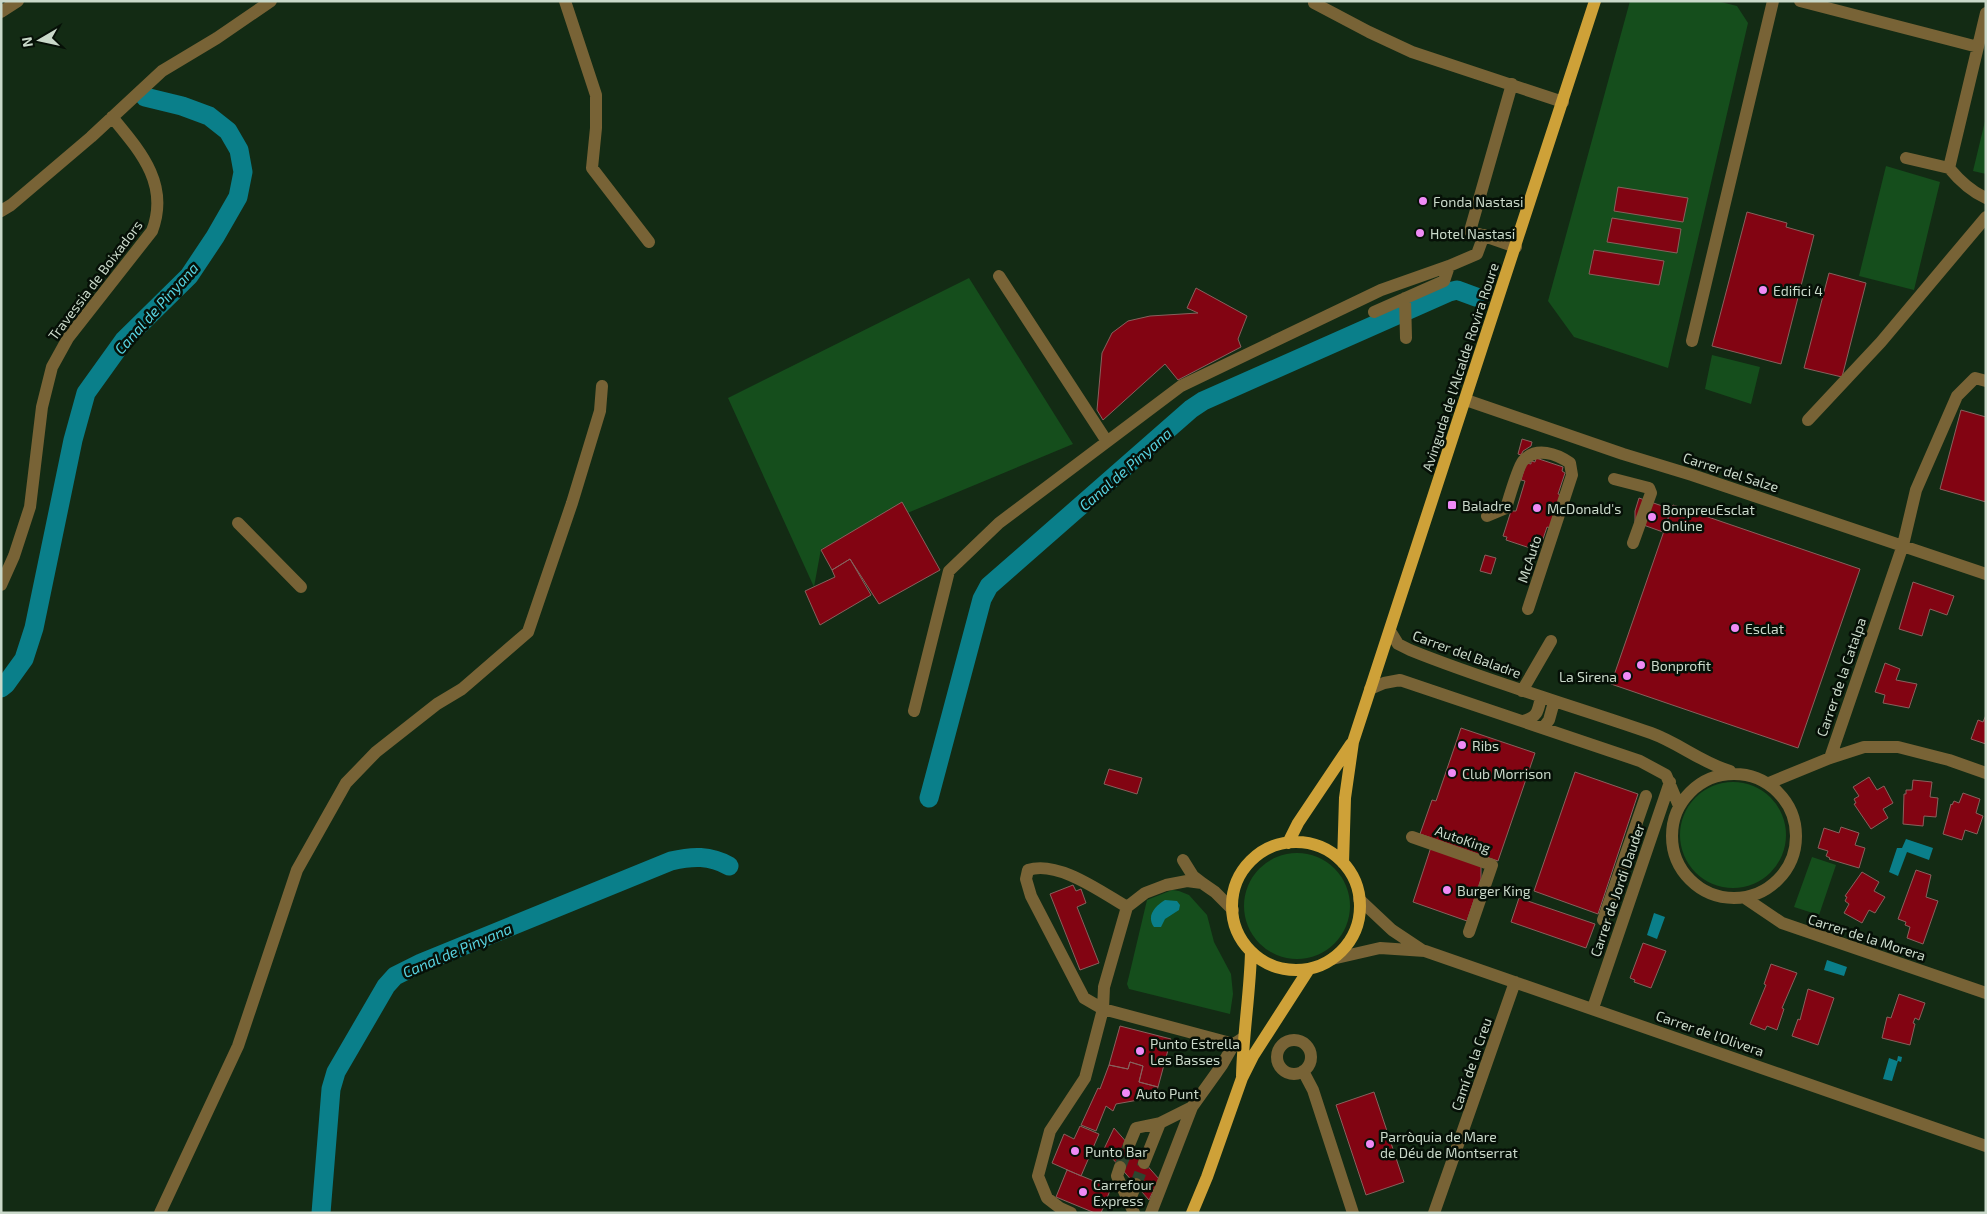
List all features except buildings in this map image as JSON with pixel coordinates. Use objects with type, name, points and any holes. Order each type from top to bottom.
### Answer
[{"type":"main road","name":"Avinguda de l'Alcalde Rovira Roure","points":[[1353,742],[1596,1]]},
{"type":"main road","points":[[1288,843],[1298,824],[1353,742]]},
{"type":"main road","points":[[1344,863],[1344,798],[1353,742]]},
{"type":"main road","points":[[1288,843],[1308,843],[1327,850],[1344,863],[1354,880],[1359,900],[1359,919],[1352,937],[1340,952],[1332,959],[1308,969],[1298,970],[1278,967],[1268,963],[1252,952],[1236,928],[1233,910],[1235,889],[1244,869],[1259,854],[1268,848],[1288,843]]},
{"type":"main road","points":[[1242,1078],[1238,1041],[1250,982],[1252,952]]},
{"type":"main road","points":[[1192,1213],[1207,1177],[1242,1078],[1253,1056],[1308,969]]},
{"type":"street","points":[[1,12],[18,1]]},
{"type":"street","points":[[1,211],[11,205],[162,72],[217,38],[270,1]]},
{"type":"street","points":[[565,1],[596,96],[596,128],[592,168],[648,242]]},
{"type":"street","points":[[1692,341],[1773,1]]},
{"type":"street","points":[[1800,1],[1978,47]]},
{"type":"street","points":[[1314,4],[1412,52],[1563,102]]},
{"type":"street","points":[[1949,168],[1986,13]]},
{"type":"street","points":[[1512,84],[1470,231],[1516,247]]},
{"type":"street","name":"Travessia de Boixadors","points":[[1,585],[14,556],[30,507],[42,407],[52,367],[68,338],[152,231],[155,223],[158,196],[151,171],[141,152],[112,117]]},
{"type":"street","points":[[1906,158],[1949,168],[1957,178],[1986,198]]},
{"type":"street","points":[[1808,420],[1881,342],[1986,217]]},
{"type":"street","points":[[914,711],[949,571],[999,523],[1106,440],[1121,432],[1181,386],[1381,290],[1477,254],[1484,235]]},
{"type":"street","points":[[1374,312],[1405,301],[1444,281],[1449,266]]},
{"type":"street","points":[[999,276],[1106,440]]},
{"type":"street","points":[[1405,301],[1406,338]]},
{"type":"street","name":"Carrer de la Catalpa","points":[[1769,783],[1830,758],[1903,545],[1916,490],[1957,396],[1974,378],[1986,381]]},
{"type":"street","points":[[160,1213],[238,1046],[297,870],[346,783],[376,752],[437,704],[462,689],[528,632],[572,503],[600,410],[602,386]]},
{"type":"street","name":"Carrer del Salze","points":[[1466,400],[1986,574]]},
{"type":"street","name":"McAuto","points":[[1487,516],[1506,508],[1523,461],[1532,454],[1554,454],[1570,463],[1572,475],[1528,609]]},
{"type":"street","points":[[1614,479],[1649,488],[1652,493],[1633,543]]},
{"type":"street","points":[[238,523],[300,587]]},
{"type":"street","name":"Carrer del Baladre","points":[[1390,631],[1398,644],[1410,650],[1522,691],[1669,740],[1714,766],[1735,773]]},
{"type":"street","points":[[1522,691],[1551,641]]},
{"type":"street","points":[[1370,690],[1384,683],[1400,680],[1640,761],[1666,775],[1679,806]]},
{"type":"street","points":[[1523,721],[1535,715],[1541,697]]},
{"type":"street","points":[[1543,728],[1549,720],[1554,702]]},
{"type":"street","points":[[1830,758],[1864,747],[1898,747],[1949,760],[1986,773]]},
{"type":"street","points":[[1735,773],[1753,776],[1769,783],[1785,798],[1794,817],[1797,838],[1793,859],[1782,877],[1765,890],[1745,898],[1725,898],[1706,892],[1690,880],[1679,864],[1672,845],[1672,825],[1679,806],[1689,792],[1702,782],[1718,775],[1735,773]]},
{"type":"street","name":"Carrer de Jordi Dauder","points":[[1593,1008],[1670,782]]},
{"type":"street","points":[[1603,920],[1646,796]]},
{"type":"street","name":"AutoKing","points":[[1412,837],[1492,865],[1468,932]]},
{"type":"street","points":[[1183,860],[1194,876],[1215,892],[1233,910]]},
{"type":"street","points":[[1126,907],[1078,878],[1044,868],[1028,870],[1026,878],[1031,896],[1084,998],[1103,1009],[1238,1041],[1192,1107],[1151,1213]]},
{"type":"street","points":[[1071,1213],[1060,1208],[1048,1198],[1038,1176],[1050,1131],[1085,1078],[1103,1009],[1104,987],[1126,907],[1145,893],[1166,885],[1187,881],[1202,883]]},
{"type":"street","name":"Carrer de la Morera","points":[[1745,898],[1782,923],[1986,993]]},
{"type":"street","name":"Carrer de l'Olivera","points":[[1359,900],[1392,930],[1425,951],[1986,1146]]},
{"type":"street","name":"Carrer de l'Olivera","points":[[1332,959],[1380,948],[1425,951]]},
{"type":"street","name":"Camí de la Creu","points":[[1434,1213],[1514,982]]},
{"type":"street","points":[[1303,1072],[1313,1090],[1353,1213]]},
{"type":"street","points":[[1129,1145],[1136,1128],[1160,1123],[1192,1107]]},
{"type":"street","points":[[1144,1163],[1160,1123]]},
{"type":"street","points":[[1120,1167],[1116,1176],[1131,1207]]},
{"type":"street","points":[[1131,1207],[1136,1184]]},
{"type":"green space","points":[[1630,1],[1717,1],[1737,6],[1748,23],[1668,368],[1574,337],[1548,301]]},
{"type":"green space","points":[[1986,117],[1986,174],[1973,171]]},
{"type":"green space","points":[[1886,166],[1940,182],[1914,290],[1859,276]]},
{"type":"green space","points":[[969,278],[1073,444],[821,549],[814,587],[728,398]]},
{"type":"green space","points":[[1712,355],[1760,367],[1751,404],[1705,389]]},
{"type":"green space","points":[[1733,782],[1753,786],[1770,798],[1782,815],[1786,835],[1782,855],[1770,872],[1753,884],[1733,888],[1713,884],[1696,872],[1684,855],[1680,835],[1684,815],[1696,798],[1713,786]]},
{"type":"green space","points":[[1297,853],[1317,857],[1335,868],[1346,886],[1350,906],[1346,926],[1335,944],[1317,955],[1297,959],[1277,955],[1259,944],[1248,926],[1244,906],[1248,886],[1259,868],[1277,857]]},
{"type":"green space","points":[[1812,857],[1836,865],[1819,915],[1794,907]]},
{"type":"green space","points":[[1172,890],[1189,895],[1207,915],[1214,942],[1231,974],[1233,994],[1230,1014],[1129,989],[1127,984],[1147,900]]},
{"type":"water","points":[[1906,839],[1933,848],[1929,860],[1907,852],[1898,876],[1889,872],[1897,848],[1902,848]]},
{"type":"water","points":[[1165,900],[1177,901],[1180,905],[1179,910],[1165,919],[1161,927],[1154,927],[1151,915],[1158,905]]},
{"type":"water","points":[[1654,913],[1665,917],[1657,939],[1647,935]]},
{"type":"water","points":[[1827,960],[1847,967],[1844,976],[1824,970]]},
{"type":"water","points":[[1898,1056],[1902,1057],[1901,1062],[1898,1061],[1892,1081],[1883,1079],[1889,1058],[1897,1061]]},
{"type":"waterway","name":"Canal de Pinyana","points":[[1,688],[24,659],[34,628],[73,440],[86,393],[124,340],[189,276],[215,237],[238,197],[243,172],[239,150],[228,131],[209,116],[182,106],[145,97]]},
{"type":"waterway","name":"Canal de Pinyana","points":[[929,798],[982,599],[989,586],[1191,409],[1203,401],[1449,292],[1457,290],[1476,297]]},
{"type":"waterway","name":"Canal de Pinyana","points":[[321,1213],[331,1089],[336,1072],[386,986],[395,976],[421,963],[671,861],[686,858],[708,858],[729,866]]},
{"type":"tunnel","points":[[1120,1167],[1129,1145]]},
{"type":"tunnel","points":[[1136,1184],[1144,1163]]},
{"type":"place","name":"Fonda Nastasi","points":[[1423,201]]},
{"type":"place","name":"Hotel Nastasi","points":[[1420,233]]},
{"type":"place","name":"Edifici 4","points":[[1763,290]]},
{"type":"place","name":"Baladre","points":[[1452,505]]},
{"type":"place","name":"McDonald's","points":[[1537,508]]},
{"type":"place","name":"BonpreuEsclat Online","points":[[1652,517]]},
{"type":"place","name":"Esclat","points":[[1735,628]]},
{"type":"place","name":"Bonprofit","points":[[1641,665]]},
{"type":"place","name":"La Sirena","points":[[1627,676]]},
{"type":"place","name":"Ribs","points":[[1462,745]]},
{"type":"place","name":"Club Morrison","points":[[1452,773]]},
{"type":"place","name":"Burger King","points":[[1447,890]]},
{"type":"place","name":"Punto Estrella Les Basses","points":[[1140,1051]]},
{"type":"place","name":"Auto Punt","points":[[1126,1093]]},
{"type":"place","name":"Parròquia de Mare de Déu de Montserrat","points":[[1370,1144]]},
{"type":"place","name":"Punto Bar","points":[[1075,1151]]},
{"type":"place","name":"Carrefour Express","points":[[1083,1192]]}]
